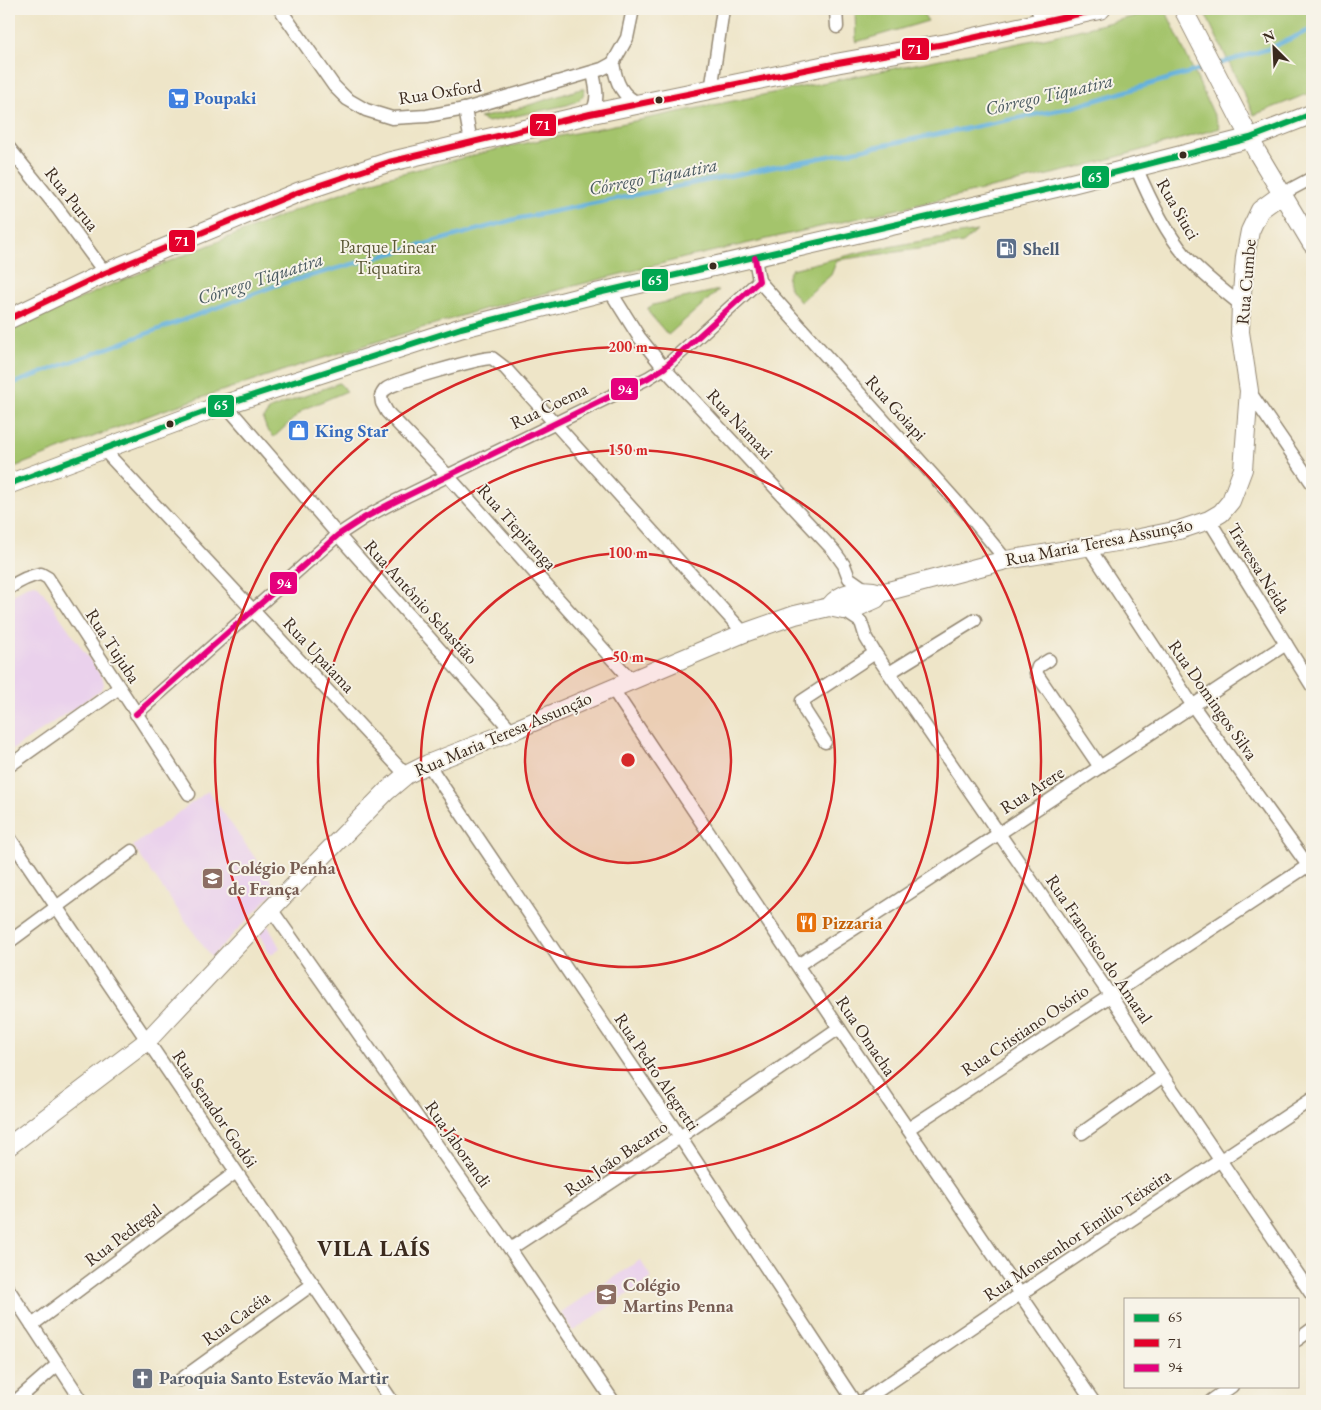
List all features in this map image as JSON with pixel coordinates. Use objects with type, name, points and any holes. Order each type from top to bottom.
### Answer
[{"type":"main road","points":[[9,318],[104,274],[299,192],[389,162],[590,114],[711,90],[1040,16],[1102,9]]},
{"type":"main road","points":[[9,484],[225,404],[461,328],[1136,167],[1250,138],[1312,114]]},
{"type":"street","name":"Rua Oxford","points":[[280,9],[334,86],[346,99],[366,110],[392,118],[427,116],[465,109],[592,73],[613,63]]},
{"type":"street","points":[[633,9],[626,38],[613,63],[617,83],[624,94],[631,101],[640,104]]},
{"type":"street","points":[[711,90],[723,9]]},
{"type":"street","points":[[836,9],[837,27]]},
{"type":"street","points":[[1183,9],[1250,138],[1312,244]]},
{"type":"street","points":[[590,114],[594,108],[596,97],[592,73]]},
{"type":"street","points":[[465,109],[471,142]]},
{"type":"street","name":"Rua Purua","points":[[9,148],[58,209],[104,274]]},
{"type":"street","name":"Rua Siuci","points":[[1136,167],[1169,234],[1186,256],[1241,305]]},
{"type":"street","points":[[1282,194],[1312,178]]},
{"type":"street","name":"Rua Cumbe","points":[[1282,194],[1260,210],[1250,231],[1245,257],[1240,332],[1249,391],[1312,483]]},
{"type":"street","points":[[755,258],[759,281]]},
{"type":"street","name":"Rua Coema","points":[[136,714],[338,535],[364,518],[555,422],[648,378],[664,368],[759,281]]},
{"type":"street","name":"Rua Goiapi","points":[[759,281],[973,520],[1006,560]]},
{"type":"street","name":"Rua Namaxi","points":[[610,291],[639,337],[664,368],[834,551],[844,565],[849,578],[872,595]]},
{"type":"street","name":"Rua Tiepiranga","points":[[555,422],[505,368],[492,358],[478,360],[403,382],[385,390],[381,396],[382,403],[387,412],[448,476],[631,680]]},
{"type":"street","name":"Rua Maria Teresa Assunção","points":[[9,1146],[147,1041],[271,909],[387,791],[406,775],[428,764],[512,731],[744,633],[795,615],[837,605],[856,608],[872,595],[1006,560],[1179,530],[1209,520],[1222,513],[1231,501],[1243,470],[1249,391]]},
{"type":"street","name":"Rua Antônio Sebastião","points":[[225,404],[512,731]]},
{"type":"street","points":[[555,422],[744,633]]},
{"type":"street","name":"Rua Upaiama","points":[[103,449],[406,775]]},
{"type":"street","name":"Travessa Neida","points":[[1209,520],[1312,686]]},
{"type":"street","name":"Rua Domingos Silva","points":[[1088,546],[1194,706],[1311,866]]},
{"type":"street","name":"Rua Tujuba","points":[[9,588],[20,580],[31,576],[41,574],[48,578],[189,794]]},
{"type":"street","points":[[849,578],[837,605],[861,622],[872,595]]},
{"type":"street","points":[[889,673],[975,620]]},
{"type":"street","name":"Rua Francisco do Amaral","points":[[861,622],[866,638],[875,653],[1110,995],[1312,1295]]},
{"type":"street","name":"Rua Arere","points":[[798,965],[1286,644]]},
{"type":"street","points":[[825,742],[805,711],[802,702],[875,653]]},
{"type":"street","points":[[1049,660],[1038,667],[1036,674],[1100,767]]},
{"type":"street","points":[[9,766],[120,688]]},
{"type":"street","name":"Rua Omacha","points":[[612,688],[839,1028],[1093,1401]]},
{"type":"street","name":"Rua Pedro Alegretti","points":[[428,764],[680,1137],[854,1401]]},
{"type":"street","name":"Rua Senador Godói","points":[[9,837],[392,1401]]},
{"type":"street","points":[[9,942],[132,850]]},
{"type":"street","name":"Rua Cristiano Osório","points":[[908,1129],[1110,995],[1311,866]]},
{"type":"street","name":"Rua Jaborandi","points":[[271,909],[510,1249],[613,1401]]},
{"type":"street","name":"Rua João Bacarro","points":[[510,1249],[680,1137],[839,1028]]},
{"type":"street","points":[[1082,1133],[1163,1076]]},
{"type":"street","name":"Rua Monsenhor Emilio Teixeira","points":[[863,1401],[1312,1099]]},
{"type":"street","name":"Rua Pedregal","points":[[32,1325],[236,1172]]},
{"type":"street","name":"Rua Cacéia","points":[[180,1380],[313,1284]]},
{"type":"street","points":[[9,1290],[82,1401]]},
{"type":"street","points":[[1298,1339],[1312,1329]]},
{"type":"street","points":[[16,1401],[57,1365]]},
{"type":"street","points":[[1211,1401],[1229,1388]]},
{"type":"shaded area","points":[[38,585],[103,679],[104,684],[102,689],[9,752],[9,598],[26,586]]},
{"type":"shaded area","name":"Colégio Penha de França","points":[[208,791],[277,889],[211,957],[133,846]]},
{"type":"shaded area","points":[[267,924],[280,948],[270,955],[259,934]]},
{"type":"shaded area","name":"Colégio Martins Penna","points":[[640,1260],[652,1278],[573,1331],[561,1312]]},
{"type":"green space","points":[[855,9],[920,9],[928,21],[856,42]]},
{"type":"green space","name":"Parque Linear Tiquatira","points":[[1165,9],[1220,128],[1074,169],[684,258],[487,308],[291,368],[161,411],[9,469],[9,331],[106,287],[318,201],[383,178],[506,147],[1049,37]]},
{"type":"green space","points":[[1203,9],[1312,9],[1312,92],[1254,115]]},
{"type":"green space","points":[[585,89],[581,98],[567,105],[488,122],[479,118],[503,113]]},
{"type":"green space","points":[[977,231],[963,243],[837,260],[831,275],[800,302],[789,286],[787,278],[792,269],[866,251]]},
{"type":"green space","points":[[719,290],[668,335],[649,313],[648,308],[653,305]]},
{"type":"green space","points":[[339,383],[347,391],[304,409],[274,437],[267,430],[263,419],[270,409]]},
{"type":"waterway","name":"Córrego Tiquatira","points":[[1215,65],[1268,49],[1312,29]]},
{"type":"waterway","name":"Córrego Tiquatira","points":[[9,385],[277,285],[516,219],[1073,107],[1208,67]]},
{"type":"transit line","name":"71","points":[[9,319],[105,273],[299,192],[389,162],[590,114],[838,63],[950,43],[1101,9]]},
{"type":"transit line","name":"65","points":[[9,484],[217,407],[461,328],[598,293],[1054,188],[1250,138],[1312,114]]},
{"type":"transit line","name":"94","points":[[136,714],[338,535],[390,504],[648,378],[664,368],[759,281],[755,258]]},
{"type":"place","name":"Poupaki","points":[[178,98]]},
{"type":"place","name":"Shell","points":[[1007,249]]},
{"type":"place","name":"King Star","points":[[299,431]]},
{"type":"place","name":"Colégio Penha de França","points":[[212,878]]},
{"type":"place","name":"Pizzaria","points":[[806,923]]},
{"type":"place","name":"Colégio Martins Penna","points":[[607,1295]]},
{"type":"place","name":"Paroquia Santo Estevão Martir","points":[[143,1378]]},
{"type":"district","name":"VILA LAÍS","points":[[374,1248]]}]
